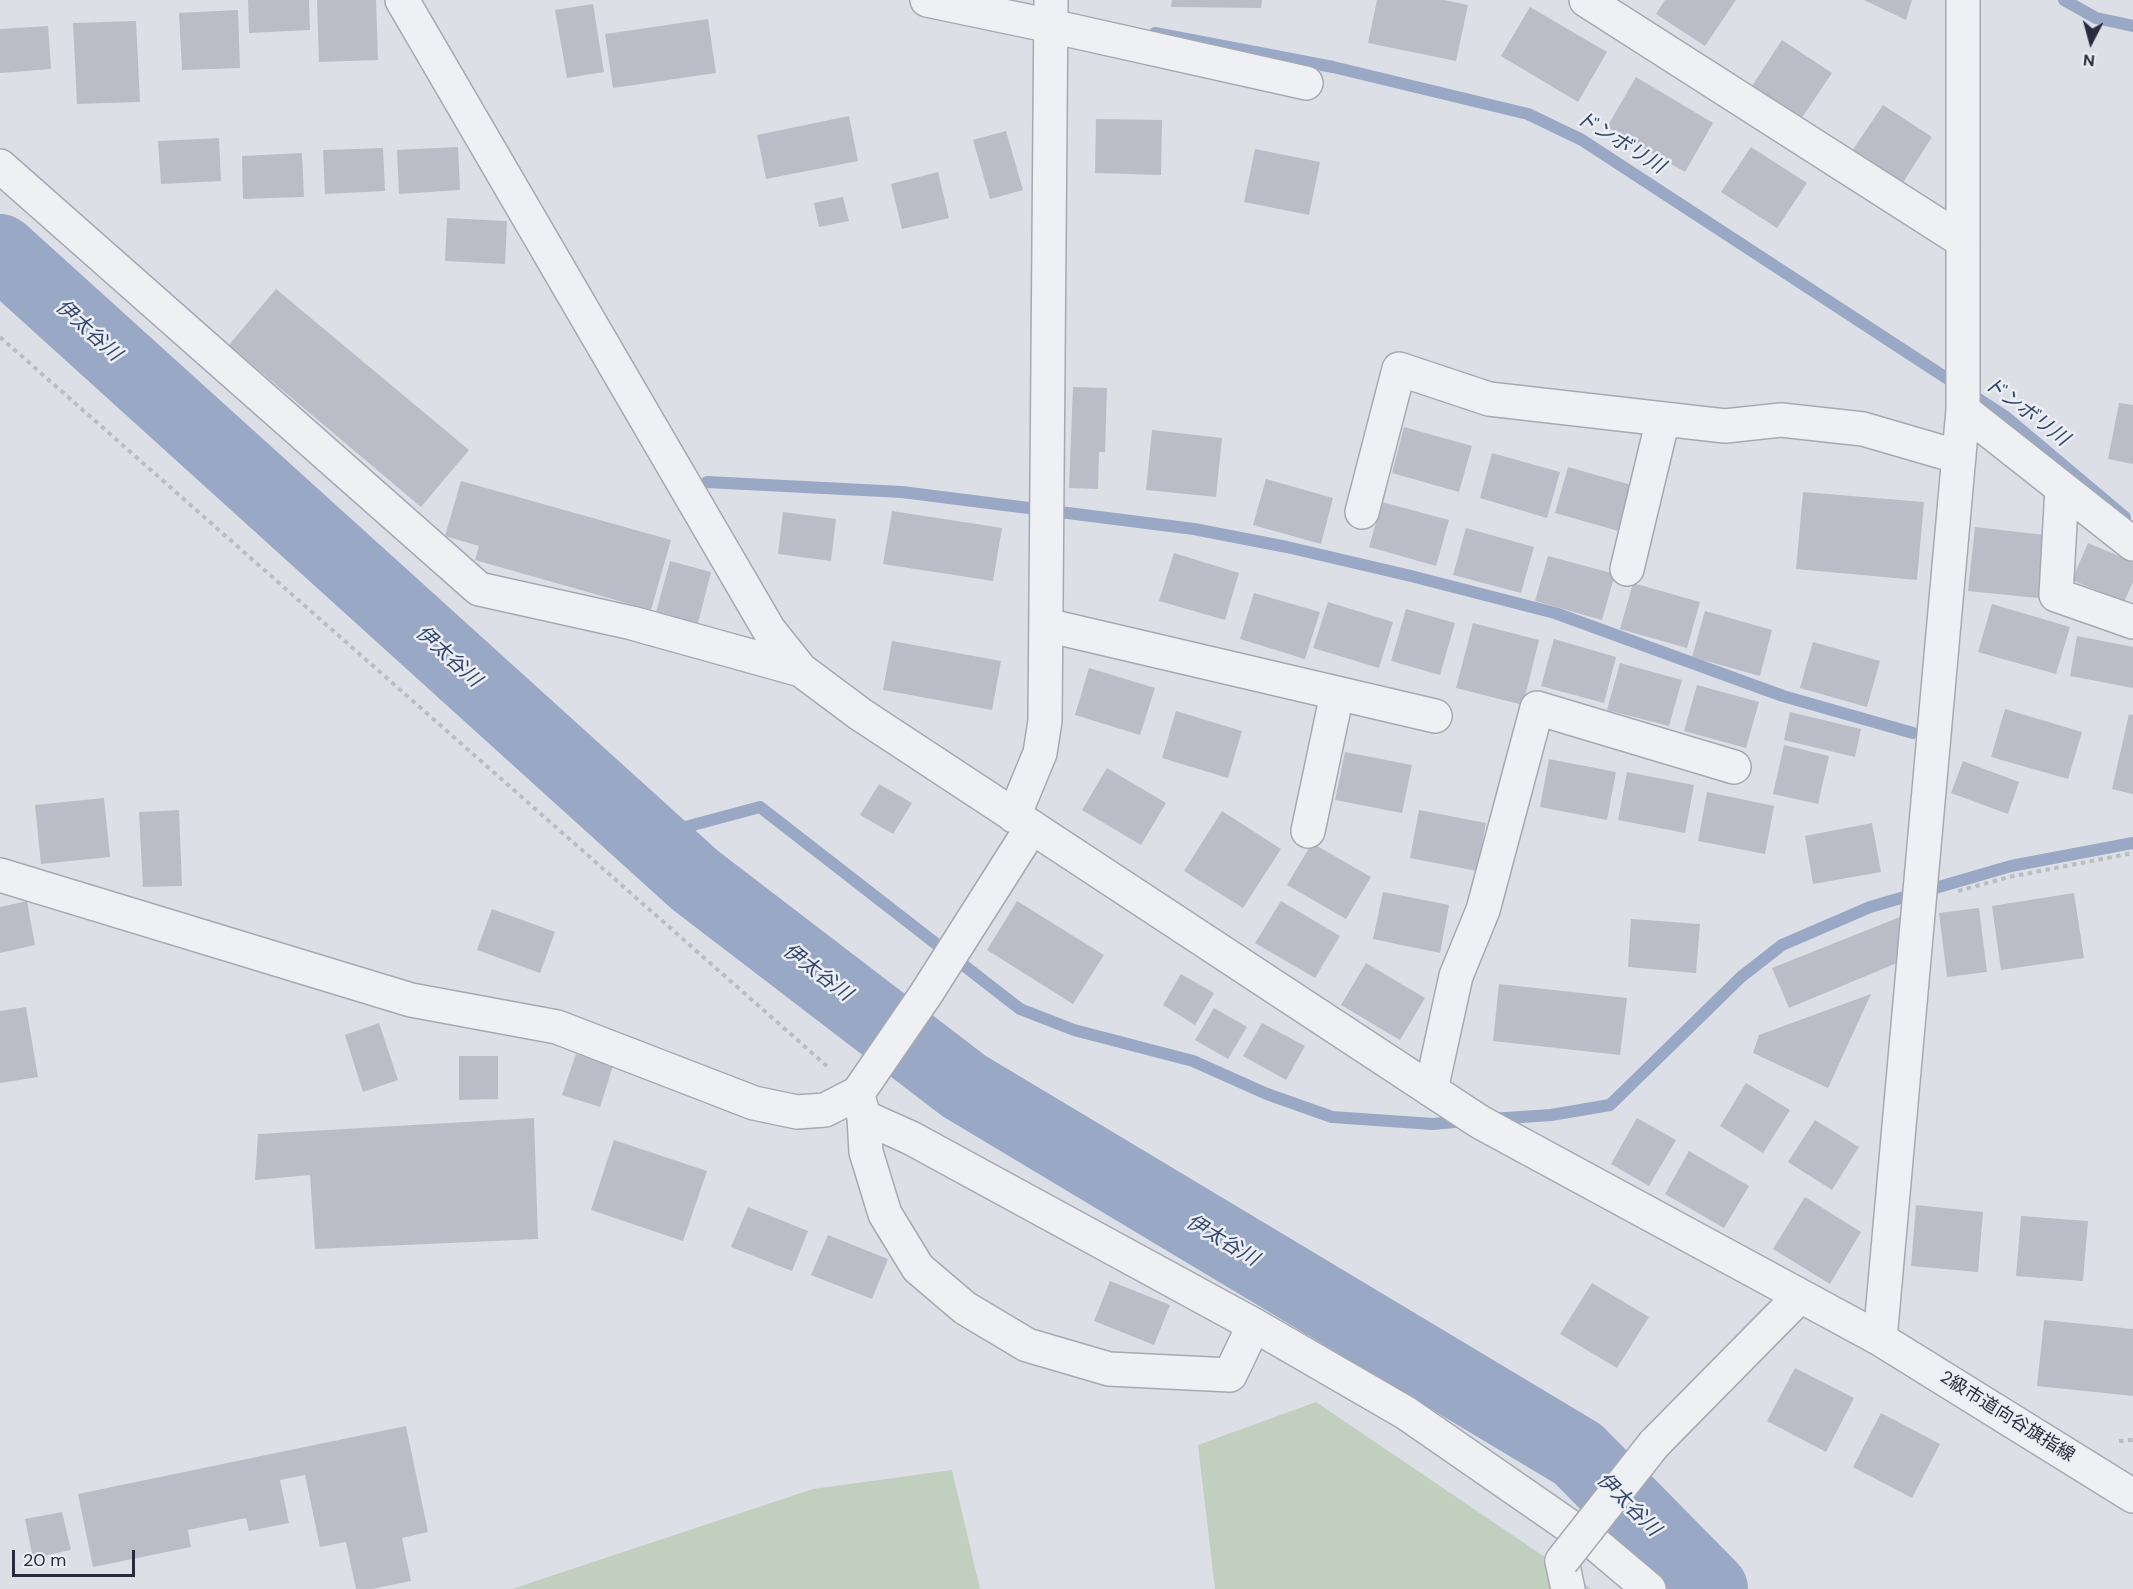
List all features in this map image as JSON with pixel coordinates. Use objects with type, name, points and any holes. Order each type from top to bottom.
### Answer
[{"type":"street","points":[[402,0],[769,630],[801,670]]},
{"type":"street","points":[[927,0],[1051,13],[1306,83]]},
{"type":"street","points":[[1586,0],[1963,241]]},
{"type":"street","points":[[1880,1339],[1963,410],[1963,0]]},
{"type":"street","points":[[1051,13],[1045,721],[1040,753],[1023,822],[926,994],[862,1098],[866,1152],[885,1214],[918,1268],[965,1308],[1027,1345],[1109,1369],[1230,1375],[1254,1326]]},
{"type":"street","points":[[0,166],[479,589],[632,623],[801,670]]},
{"type":"street","points":[[1362,512],[1399,369],[1489,399],[1725,426],[1781,420],[1863,429],[1959,457]]},
{"type":"street","points":[[1963,410],[2133,544]]},
{"type":"street","points":[[1628,569],[1662,419]]},
{"type":"street","points":[[2062,488],[2056,595],[2133,622]]},
{"type":"street","points":[[1046,625],[1435,716]]},
{"type":"street","name":"2級市道向谷旗指線","points":[[801,670],[860,714],[1480,1122],[1880,1339],[2133,1496]]},
{"type":"street","points":[[1308,831],[1337,694]]},
{"type":"street","points":[[1431,1090],[1456,976],[1484,910],[1537,708],[1734,767]]},
{"type":"street","points":[[0,875],[411,1000],[557,1027],[754,1102],[797,1113],[825,1110],[862,1098]]},
{"type":"street","points":[[862,1098],[911,1138],[1254,1326],[1406,1413],[1598,1546],[1649,1589]]},
{"type":"street","points":[[1565,1575],[1654,1444],[1800,1296]]},
{"type":"path","points":[[0,337],[862,1098]]},
{"type":"path","points":[[1919,901],[2009,877],[2133,853]]},
{"type":"green space","points":[[1316,1402],[1592,1589],[1215,1589],[1198,1445]]},
{"type":"green space","points":[[952,1470],[980,1589],[512,1589],[813,1489]]},
{"type":"building","points":[[248,0],[309,0],[310,30],[249,33]]},
{"type":"building","points":[[317,0],[376,0],[378,60],[319,62]]},
{"type":"building","points":[[1172,0],[1262,0],[1261,8],[1171,7]]},
{"type":"building","points":[[1377,0],[1444,0],[1468,5],[1456,61],[1368,43]]},
{"type":"building","points":[[1665,0],[1736,0],[1705,46],[1656,14]]},
{"type":"building","points":[[1864,0],[1912,0],[1906,20]]},
{"type":"building","points":[[593,4],[604,72],[567,78],[555,10]]},
{"type":"building","points":[[1530,7],[1607,52],[1578,102],[1501,56]]},
{"type":"building","points":[[238,10],[240,68],[182,70],[179,13]]},
{"type":"building","points":[[708,19],[716,73],[613,88],[605,34]]},
{"type":"building","points":[[136,21],[140,102],[77,104],[73,23]]},
{"type":"building","points":[[48,26],[51,69],[0,73],[0,29]]},
{"type":"building","points":[[1782,40],[1832,73],[1801,119],[1752,86]]},
{"type":"building","points":[[1636,77],[1713,123],[1685,172],[1607,127]]},
{"type":"building","points":[[1883,105],[1932,137],[1902,184],[1852,151]]},
{"type":"building","points":[[849,116],[858,161],[766,179],[757,135]]},
{"type":"building","points":[[1096,119],[1162,120],[1161,175],[1095,173]]},
{"type":"building","points":[[1006,131],[1023,190],[990,199],[973,140]]},
{"type":"building","points":[[219,138],[221,181],[161,184],[158,141]]},
{"type":"building","points":[[458,147],[460,190],[399,194],[397,150]]},
{"type":"building","points":[[1751,147],[1807,183],[1777,228],[1721,192]]},
{"type":"building","points":[[383,148],[385,191],[325,194],[323,150]]},
{"type":"building","points":[[1255,149],[1320,162],[1309,215],[1244,202]]},
{"type":"building","points":[[302,153],[304,197],[243,199],[242,156]]},
{"type":"building","points":[[938,172],[949,218],[902,229],[891,184]]},
{"type":"building","points":[[843,197],[849,221],[819,227],[814,203]]},
{"type":"building","points":[[447,218],[507,221],[505,264],[445,261]]},
{"type":"building","points":[[276,289],[469,450],[421,507],[229,345]]},
{"type":"building","points":[[1073,387],[1107,388],[1105,452],[1099,452],[1098,489],[1069,488]]},
{"type":"building","points":[[2119,403],[2133,405],[2133,464],[2108,459]]},
{"type":"building","points":[[1404,427],[1472,446],[1459,492],[1392,473]]},
{"type":"building","points":[[1152,430],[1222,438],[1216,497],[1146,490]]},
{"type":"building","points":[[1492,453],[1560,472],[1547,518],[1480,498]]},
{"type":"building","points":[[1568,467],[1635,486],[1622,532],[1555,513]]},
{"type":"building","points":[[1266,479],[1333,498],[1321,544],[1253,525]]},
{"type":"building","points":[[461,481],[671,540],[651,610],[475,560],[479,546],[445,536]]},
{"type":"building","points":[[1803,492],[1924,502],[1917,580],[1796,569]]},
{"type":"building","points":[[1382,502],[1449,520],[1436,566],[1369,547]]},
{"type":"building","points":[[892,511],[1002,528],[993,581],[883,564]]},
{"type":"building","points":[[783,512],[836,519],[831,561],[778,554]]},
{"type":"building","points":[[1975,527],[2045,535],[2038,598],[1968,591]]},
{"type":"building","points":[[1466,528],[1534,547],[1521,593],[1453,575]]},
{"type":"building","points":[[2088,543],[2133,562],[2133,582],[2124,602],[2072,580]]},
{"type":"building","points":[[1174,553],[1239,573],[1225,620],[1159,601]]},
{"type":"building","points":[[1548,556],[1615,574],[1602,620],[1535,601]]},
{"type":"building","points":[[670,561],[711,572],[697,627],[655,616]]},
{"type":"building","points":[[1633,583],[1700,602],[1687,648],[1620,629]]},
{"type":"building","points":[[1254,593],[1320,612],[1305,659],[1240,639]]},
{"type":"building","points":[[1328,602],[1393,622],[1379,668],[1313,648]]},
{"type":"building","points":[[1992,604],[2070,627],[2056,674],[1978,652]]},
{"type":"building","points":[[1406,609],[1455,623],[1440,675],[1391,661]]},
{"type":"building","points":[[1705,611],[1772,630],[1760,676],[1692,657]]},
{"type":"building","points":[[1473,623],[1539,640],[1523,705],[1456,688]]},
{"type":"building","points":[[2077,636],[2133,647],[2133,688],[2070,676]]},
{"type":"building","points":[[1554,639],[1616,657],[1604,703],[1541,686]]},
{"type":"building","points":[[892,641],[1001,661],[992,710],[883,690]]},
{"type":"building","points":[[1813,642],[1880,661],[1867,707],[1800,688]]},
{"type":"building","points":[[1620,663],[1682,680],[1669,726],[1607,710]]},
{"type":"building","points":[[1089,668],[1155,688],[1140,735],[1075,715]]},
{"type":"building","points":[[1697,685],[1759,702],[1746,748],[1684,731]]},
{"type":"building","points":[[2005,709],[2082,732],[2068,779],[1991,757]]},
{"type":"building","points":[[1176,711],[1242,731],[1228,778],[1162,758]]},
{"type":"building","points":[[1790,712],[1861,729],[1855,757],[1784,740]]},
{"type":"building","points":[[2129,714],[2133,715],[2133,794],[2112,789]]},
{"type":"building","points":[[1784,745],[1829,756],[1818,804],[1773,794]]},
{"type":"building","points":[[1345,752],[1412,765],[1402,813],[1335,800]]},
{"type":"building","points":[[1549,759],[1616,772],[1607,820],[1540,807]]},
{"type":"building","points":[[1963,761],[2019,782],[2008,814],[1951,793]]},
{"type":"building","points":[[1107,768],[1166,803],[1141,845],[1082,810]]},
{"type":"building","points":[[1627,772],[1694,785],[1685,833],[1618,820]]},
{"type":"building","points":[[879,784],[912,803],[893,834],[860,815]]},
{"type":"building","points":[[1707,792],[1774,806],[1765,854],[1698,841]]},
{"type":"building","points":[[104,798],[110,857],[41,864],[35,805]]},
{"type":"building","points":[[179,810],[182,886],[143,887],[139,812]]},
{"type":"building","points":[[1419,810],[1486,823],[1477,871],[1410,858]]},
{"type":"building","points":[[1222,811],[1281,849],[1243,908],[1184,871]]},
{"type":"building","points":[[1872,823],[1881,872],[1813,884],[1805,836]]},
{"type":"building","points":[[1312,843],[1371,877],[1346,919],[1287,885]]},
{"type":"building","points":[[1383,892],[1449,905],[1440,953],[1373,939]]},
{"type":"building","points":[[2074,893],[2084,958],[2001,970],[1992,906]]},
{"type":"building","points":[[27,901],[35,945],[0,953],[0,907]]},
{"type":"building","points":[[1017,901],[1104,955],[1073,1004],[987,950]]},
{"type":"building","points":[[1281,901],[1340,936],[1315,978],[1255,943]]},
{"type":"building","points":[[1979,908],[1987,972],[1947,977],[1939,913]]},
{"type":"building","points":[[492,909],[555,932],[540,973],[477,950]]},
{"type":"building","points":[[1900,917],[1897,963],[1789,1008],[1772,968]]},
{"type":"building","points":[[1631,919],[1700,924],[1696,973],[1628,967]]},
{"type":"building","points":[[1366,963],[1425,998],[1400,1040],[1341,1005]]},
{"type":"building","points":[[1181,974],[1214,993],[1195,1025],[1163,1005]]},
{"type":"building","points":[[1499,984],[1627,998],[1620,1055],[1493,1041]]},
{"type":"building","points":[[1871,994],[1828,1088],[1753,1053],[1759,1035]]},
{"type":"building","points":[[26,1007],[38,1077],[0,1083],[0,1011]]},
{"type":"building","points":[[1214,1008],[1247,1027],[1228,1059],[1195,1040]]},
{"type":"building","points":[[379,1023],[398,1080],[363,1092],[345,1035]]},
{"type":"building","points":[[1262,1023],[1305,1046],[1286,1080],[1243,1056]]},
{"type":"building","points":[[576,1054],[613,1066],[600,1107],[562,1095]]},
{"type":"building","points":[[459,1056],[498,1056],[498,1099],[459,1100]]},
{"type":"building","points":[[1746,1083],[1790,1110],[1763,1153],[1720,1126]]},
{"type":"building","points":[[534,1118],[538,1239],[315,1249],[310,1175],[255,1180],[258,1134]]},
{"type":"building","points":[[1637,1118],[1676,1140],[1649,1186],[1611,1164]]},
{"type":"building","points":[[1815,1120],[1859,1147],[1832,1190],[1788,1162]]},
{"type":"building","points":[[614,1140],[707,1171],[683,1241],[591,1210]]},
{"type":"building","points":[[1689,1151],[1749,1186],[1724,1228],[1665,1194]]},
{"type":"building","points":[[1805,1197],[1861,1232],[1830,1284],[1773,1249]]},
{"type":"building","points":[[1916,1205],[1983,1212],[1978,1272],[1911,1266]]},
{"type":"building","points":[[748,1207],[808,1231],[792,1271],[731,1247]]},
{"type":"building","points":[[2021,1216],[2088,1221],[2083,1281],[2016,1276]]},
{"type":"building","points":[[828,1235],[888,1259],[872,1299],[811,1275]]},
{"type":"building","points":[[1110,1281],[1170,1305],[1154,1345],[1094,1321]]},
{"type":"building","points":[[1592,1283],[1649,1317],[1617,1368],[1560,1334]]},
{"type":"building","points":[[2044,1320],[2133,1329],[2133,1396],[2037,1386]]},
{"type":"building","points":[[1795,1368],[1854,1398],[1826,1452],[1767,1421]]},
{"type":"building","points":[[1881,1413],[1940,1444],[1912,1498],[1853,1467]]},
{"type":"building","points":[[406,1426],[428,1532],[402,1538],[411,1581],[372,1589],[356,1589],[346,1542],[320,1547],[305,1475],[280,1480],[289,1523],[249,1531],[246,1518],[188,1530],[191,1547],[93,1567],[78,1494]]},
{"type":"building","points":[[62,1512],[71,1550],[33,1558],[25,1519]]},
{"type":"waterway","points":[[2064,0],[2096,18],[2133,26]]},
{"type":"waterway","name":"ドンボリ川","points":[[1155,33],[1333,67],[1528,114],[1582,140],[2006,417],[2125,517]]},
{"type":"waterway","name":"伊太谷川","points":[[0,251],[695,880],[964,1086],[1578,1454],[1711,1589]]},
{"type":"waterway","points":[[707,482],[902,492],[1194,529],[1287,547],[1555,613],[1783,696],[1913,733]]},
{"type":"waterway","points":[[648,837],[760,807],[1020,1009],[1074,1030],[1193,1061],[1267,1094],[1332,1117],[1433,1124],[1465,1121]]},
{"type":"waterway","points":[[1491,1119],[1551,1115],[1610,1105],[1741,977],[1782,945],[1870,907],[2011,866],[2133,843]]}]
